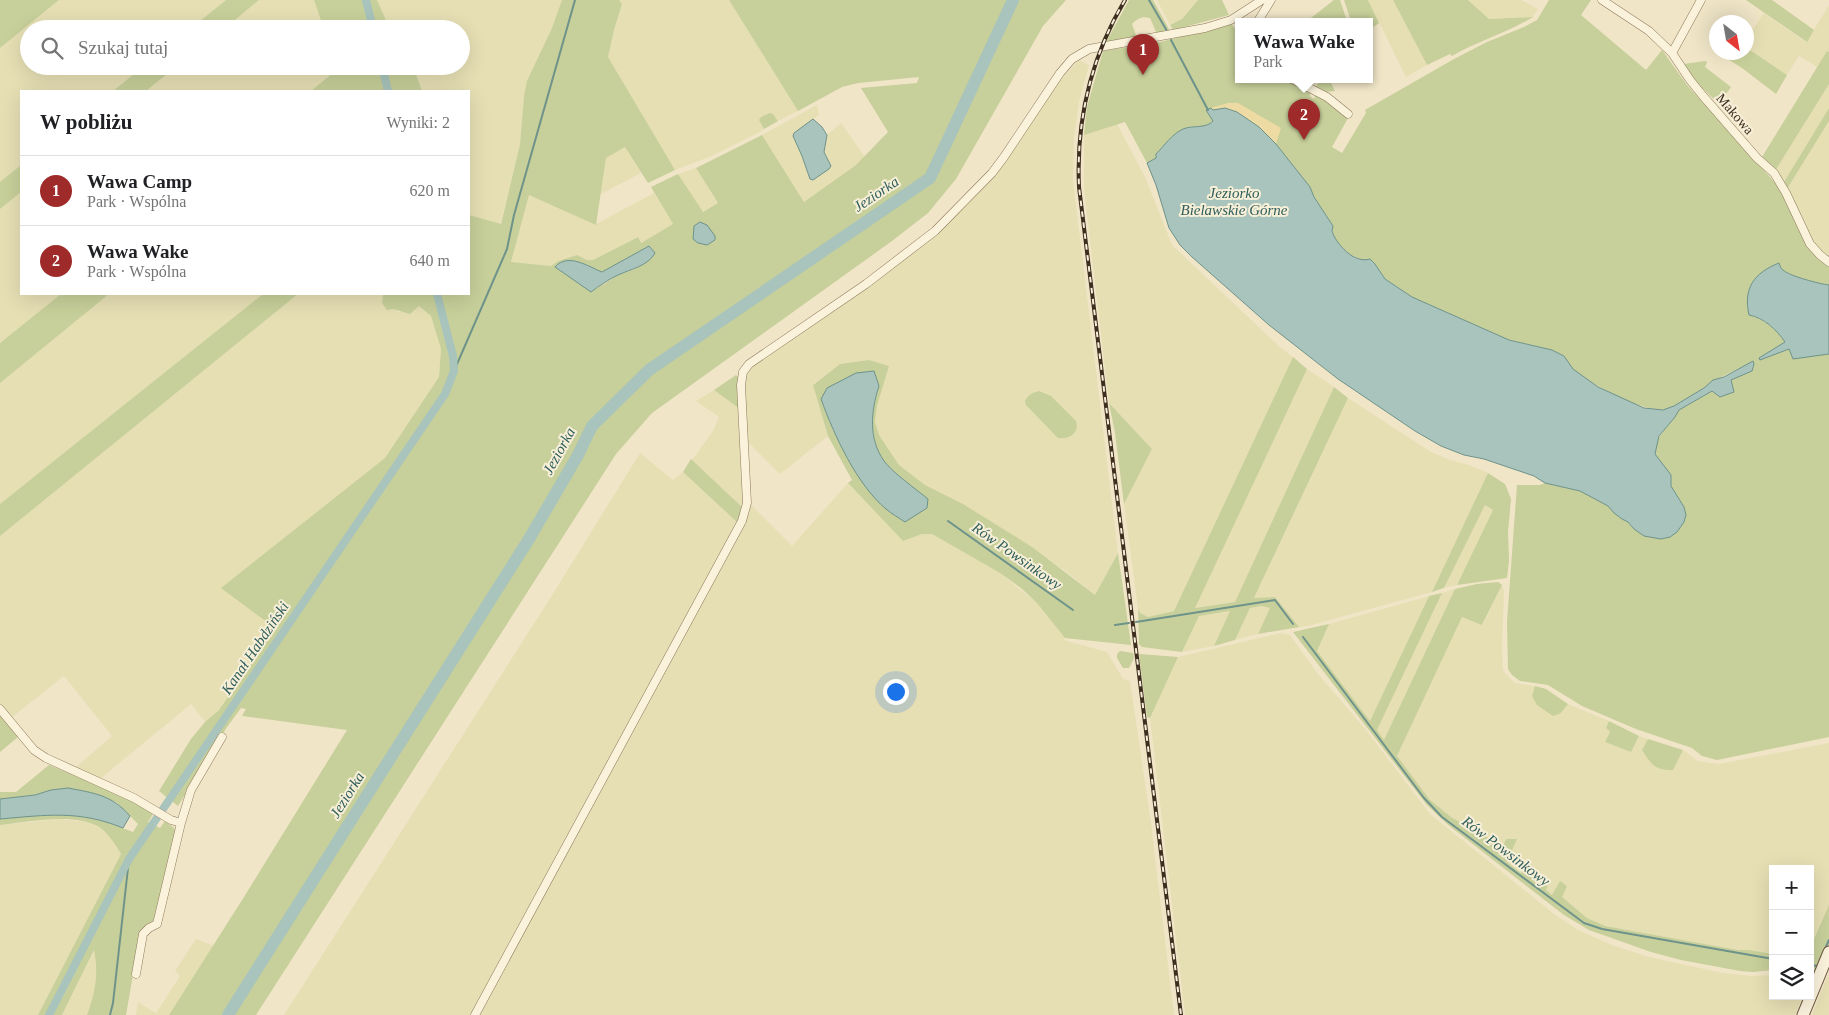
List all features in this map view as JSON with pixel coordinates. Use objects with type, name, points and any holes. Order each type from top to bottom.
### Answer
[{"type":"street","points":[[475,1015],[742,521],[747,503],[741,385],[743,372],[749,364],[866,284],[936,231],[992,172],[1063,69],[1076,55],[1084,51],[1205,28],[1231,20],[1262,0]]},
{"type":"street","points":[[1260,18],[1271,0]]},
{"type":"street","name":"Makowa","points":[[1602,0],[1649,31],[1672,53],[1690,80],[1774,174],[1786,193],[1810,244],[1829,262]]},
{"type":"street","points":[[1672,53],[1701,0]]},
{"type":"street","points":[[1300,83],[1327,97],[1348,114]]},
{"type":"street","points":[[0,709],[34,750],[46,758],[134,798],[171,820],[181,823]]},
{"type":"street","points":[[136,974],[143,934],[156,924],[190,790],[222,737]]},
{"type":"street","points":[[1803,1015],[1829,952]]},
{"type":"shaded area","points":[[59,0],[226,0],[201,20],[34,20]]},
{"type":"shaded area","points":[[259,0],[314,0],[322,20],[235,20]]},
{"type":"shaded area","points":[[377,0],[562,0],[524,96],[520,144],[500,225],[470,215],[470,90],[422,90],[416,75],[470,75],[470,20],[386,20]]},
{"type":"shaded area","points":[[619,0],[729,0],[798,111],[778,121],[773,114],[759,120],[764,129],[760,132],[712,156],[675,170],[608,57],[622,4]]},
{"type":"shaded area","points":[[1157,0],[1198,0],[1182,19],[1170,25]]},
{"type":"shaded area","points":[[1368,0],[1393,0],[1427,65],[1406,77]]},
{"type":"shaded area","points":[[1468,0],[1521,0],[1538,9],[1533,17],[1489,19]]},
{"type":"shaded area","points":[[1829,5],[1829,52],[1827,51],[1817,67],[1799,56],[1787,75],[1754,53],[1754,28],[1764,13],[1806,42]]},
{"type":"shaded area","points":[[20,32],[20,75],[133,75],[114,90],[20,90],[20,166],[0,182],[0,48]]},
{"type":"shaded area","points":[[1079,60],[1089,65],[1079,102],[1074,139],[1073,180],[1118,553],[1095,595],[1067,572],[963,504],[925,485],[899,465],[879,435],[875,422],[877,406],[889,366],[869,360],[840,364],[813,384],[828,436],[780,474],[747,441],[744,383],[750,368],[878,279],[919,249],[947,225],[1005,163],[1056,85]]},
{"type":"shaded area","points":[[166,75],[331,75],[312,90],[147,90]]},
{"type":"shaded area","points":[[1829,84],[1829,108],[1784,182],[1775,171]]},
{"type":"shaded area","points":[[817,105],[819,115],[794,133],[793,136],[808,173],[831,166],[824,152],[827,135],[841,123],[865,157],[804,202],[762,135]]},
{"type":"shaded area","points":[[1829,121],[1829,258],[1815,246],[1787,189]]},
{"type":"shaded area","points":[[1117,124],[1145,177],[1172,245],[1293,357],[1174,611],[1148,617],[1140,613],[1138,609],[1124,504],[1152,449],[1109,403],[1084,189],[1084,135]]},
{"type":"shaded area","points":[[625,147],[641,173],[601,194],[606,158]]},
{"type":"shaded area","points":[[696,168],[718,204],[702,212],[678,174]]},
{"type":"shaded area","points":[[20,193],[20,295],[60,295],[0,343],[0,209]]},
{"type":"shaded area","points":[[654,193],[673,224],[641,243],[637,237],[593,260],[587,260],[577,255],[558,261],[551,266],[511,262],[529,195],[596,224]]},
{"type":"shaded area","points":[[108,295],[262,295],[0,504],[0,383]]},
{"type":"shaded area","points":[[297,295],[383,295],[382,303],[399,312],[419,306],[431,316],[441,349],[439,377],[385,458],[222,588],[275,627],[219,710],[205,722],[191,704],[100,779],[75,768],[112,736],[64,676],[11,718],[0,705],[0,536]]},
{"type":"shaded area","points":[[1307,369],[1334,387],[1235,602],[1194,608]]},
{"type":"shaded area","points":[[714,390],[740,409],[746,502],[743,508],[692,460],[713,431],[719,417],[696,401]]},
{"type":"shaded area","points":[[1348,398],[1431,452],[1488,473],[1432,592],[1299,627],[1275,597],[1254,599]]},
{"type":"shaded area","points":[[640,453],[673,480],[683,472],[738,523],[561,847],[472,1015],[284,1015],[551,597]]},
{"type":"shaded area","points":[[848,483],[903,541],[922,534],[932,534],[1000,573],[1037,603],[1065,638],[1064,640],[1107,652],[1123,679],[1130,681],[1151,823],[1174,1015],[479,1015],[743,528],[750,504],[792,546]]},
{"type":"shaded area","points":[[1485,505],[1493,510],[1457,585],[1444,588]]},
{"type":"shaded area","points":[[1502,585],[1504,591],[1502,648],[1503,670],[1506,674],[1515,683],[1535,686],[1532,696],[1561,713],[1568,704],[1609,721],[1606,728],[1610,732],[1605,742],[1631,752],[1639,736],[1648,739],[1642,750],[1673,770],[1683,750],[1698,761],[1719,764],[1829,743],[1829,905],[1814,939],[1814,865],[1769,865],[1769,953],[1738,950],[1604,926],[1587,918],[1562,897],[1560,881],[1553,896],[1545,890],[1548,884],[1529,860],[1522,873],[1507,862],[1517,839],[1506,839],[1503,846],[1451,817],[1430,800],[1397,756],[1462,617],[1483,625]]},
{"type":"shaded area","points":[[1455,589],[1384,740],[1377,730],[1442,593]]},
{"type":"shaded area","points":[[1429,596],[1370,721],[1317,651],[1329,624]]},
{"type":"shaded area","points":[[1262,606],[1270,608],[1258,634],[1235,640],[1250,608]]},
{"type":"shaded area","points":[[1231,611],[1214,646],[1182,652],[1199,616]]},
{"type":"shaded area","points":[[1281,633],[1290,635],[1318,674],[1366,730],[1430,814],[1554,914],[1578,930],[1612,945],[1649,957],[1723,973],[1751,976],[1769,975],[1769,1000],[1801,1000],[1795,1015],[1185,1015],[1150,718],[1178,657]]},
{"type":"shaded area","points":[[60,819],[88,822],[100,828],[110,837],[121,854],[38,1015],[0,1015],[0,825]]},
{"type":"shaded area","points":[[196,939],[214,946],[169,1015],[136,1015],[138,1002],[156,1013],[180,976],[175,971]]},
{"type":"shaded area","points":[[95,949],[97,973],[93,999],[87,1015],[62,1015]]},
{"type":"shaded area","points":[[1829,973],[1829,1015],[1812,1015]]},
{"type":"green space","points":[[0,0],[59,0],[34,20],[20,20],[20,32],[0,48]]},
{"type":"green space","points":[[226,0],[259,0],[235,20],[201,20]]},
{"type":"green space","points":[[314,0],[377,0],[386,20],[321,20]]},
{"type":"green space","points":[[562,0],[619,0],[622,4],[608,57],[675,170],[648,183],[625,147],[606,158],[596,225],[529,195],[511,262],[551,266],[558,261],[577,255],[587,260],[593,260],[638,237],[641,243],[673,224],[651,187],[678,174],[703,212],[718,203],[696,168],[762,135],[804,202],[856,165],[888,132],[861,88],[917,83],[919,77],[858,83],[842,87],[798,111],[729,0],[1066,0],[1043,26],[956,179],[928,213],[892,241],[652,413],[616,454],[256,1015],[169,1015],[347,730],[242,716],[246,709],[241,708],[227,727],[178,806],[159,791],[191,739],[205,722],[219,710],[275,628],[221,588],[385,458],[439,377],[441,349],[431,316],[419,306],[410,314],[393,309],[387,310],[382,303],[383,295],[470,295],[470,215],[501,224],[520,144],[527,81],[552,28]],"holes":[[[649,246],[652,249],[635,269],[618,275],[591,292],[577,281],[587,264],[588,267],[602,273]]]},
{"type":"green space","points":[[1129,0],[1153,0],[1170,31],[1157,34],[1150,18],[1142,17],[1132,24],[1137,38],[1105,44]]},
{"type":"green space","points":[[1198,0],[1222,0],[1229,15],[1173,30],[1170,25],[1182,19]]},
{"type":"green space","points":[[1334,0],[1340,0],[1346,18],[1311,18]]},
{"type":"green space","points":[[1344,0],[1368,0],[1379,23],[1373,27],[1373,18],[1350,18]]},
{"type":"green space","points":[[1393,0],[1468,0],[1489,19],[1533,17],[1452,56],[1450,54],[1427,65]]},
{"type":"green space","points":[[1549,0],[1591,0],[1581,15],[1646,70],[1662,50],[1687,85],[1778,186],[1808,247],[1814,255],[1829,265],[1829,285],[1805,280],[1782,270],[1749,315],[1769,325],[1786,342],[1759,358],[1789,349],[1815,355],[1829,354],[1829,737],[1717,760],[1702,756],[1692,748],[1636,729],[1582,706],[1548,685],[1520,681],[1508,669],[1507,622],[1517,485],[1540,485],[1545,483],[1580,491],[1608,506],[1634,529],[1677,532],[1684,522],[1684,507],[1671,486],[1671,475],[1655,454],[1660,436],[1679,410],[1731,380],[1752,371],[1753,362],[1713,381],[1690,398],[1671,408],[1657,409],[1645,407],[1617,396],[1591,382],[1573,369],[1561,354],[1509,340],[1412,297],[1385,279],[1375,264],[1353,256],[1346,251],[1335,240],[1333,226],[1314,197],[1310,187],[1276,144],[1248,119],[1213,110],[1207,111],[1213,121],[1207,125],[1179,131],[1156,154],[1156,158],[1147,163],[1125,122],[1084,135],[1087,107],[1103,51],[1160,42],[1231,24],[1235,28],[1235,83],[1296,83],[1311,90],[1310,96],[1314,99],[1316,93],[1348,118],[1332,147],[1342,153],[1366,113],[1365,110],[1454,59],[1537,20]]},
{"type":"green space","points":[[1746,0],[1772,0],[1814,30],[1807,42]]},
{"type":"green space","points":[[1827,51],[1829,52],[1829,84],[1775,171],[1762,157]]},
{"type":"green space","points":[[1754,53],[1787,75],[1776,94],[1729,60],[1754,60]]},
{"type":"green space","points":[[1707,62],[1705,67],[1731,87],[1719,104],[1696,82],[1684,64]]},
{"type":"green space","points":[[133,75],[166,75],[147,90],[114,90]]},
{"type":"green space","points":[[330,75],[416,75],[422,90],[312,90]]},
{"type":"green space","points":[[1318,83],[1331,83],[1335,91],[1326,92],[1316,87]]},
{"type":"green space","points":[[1829,108],[1829,121],[1787,189],[1784,182]]},
{"type":"green space","points":[[770,113],[778,121],[764,129],[759,120]]},
{"type":"green space","points":[[20,166],[20,193],[0,209],[0,182]]},
{"type":"green space","points":[[60,295],[108,295],[0,383],[0,343]]},
{"type":"green space","points":[[262,295],[297,295],[0,536],[0,504]]},
{"type":"green space","points":[[1293,357],[1307,369],[1195,608],[1235,602],[1334,387],[1348,398],[1254,598],[1275,597],[1299,627],[1258,634],[1270,608],[1262,606],[1250,608],[1235,640],[1214,646],[1230,611],[1199,616],[1182,652],[1142,647],[1139,644],[1138,609],[1140,613],[1148,617],[1174,611]]},
{"type":"green space","points":[[869,360],[889,366],[877,406],[875,422],[879,435],[899,465],[925,485],[963,504],[1032,547],[1095,595],[1118,553],[1131,645],[1065,638],[1037,603],[1021,588],[1000,573],[932,534],[922,534],[903,541],[848,483],[852,480],[828,436],[813,385],[840,364]],"holes":[[[879,386],[872,424],[875,443],[884,461],[893,471],[928,499],[832,429]]]},
{"type":"green space","points":[[736,375],[739,378],[740,409],[714,390]]},
{"type":"green space","points":[[1039,391],[1051,396],[1076,421],[1077,425],[1073,435],[1066,438],[1058,438],[1026,405],[1027,397]]},
{"type":"green space","points":[[1109,403],[1152,449],[1124,504],[1115,433]]},
{"type":"green space","points":[[691,459],[743,508],[738,523],[683,472]]},
{"type":"green space","points":[[1488,473],[1505,484],[1511,499],[1507,578],[1457,585],[1493,510],[1485,505],[1444,588],[1432,592]]},
{"type":"green space","points":[[1498,582],[1502,585],[1482,625],[1462,617],[1397,756],[1430,800],[1451,817],[1503,846],[1506,839],[1517,839],[1507,862],[1521,873],[1528,860],[1548,884],[1546,890],[1552,895],[1560,881],[1567,886],[1562,897],[1587,918],[1605,926],[1738,950],[1769,953],[1769,970],[1740,971],[1681,960],[1651,952],[1589,930],[1564,915],[1447,824],[1427,805],[1293,632],[1329,624],[1317,651],[1370,721],[1429,596],[1442,593],[1377,730],[1384,740],[1455,589]]},
{"type":"green space","points":[[1120,651],[1133,653],[1134,658],[1129,668],[1123,668],[1117,658],[1117,654]]},
{"type":"green space","points":[[1139,654],[1178,657],[1150,718],[1147,717]]},
{"type":"green space","points":[[1535,686],[1546,689],[1568,704],[1561,713],[1553,716],[1537,705],[1532,696]]},
{"type":"green space","points":[[0,715],[18,737],[0,752]]},
{"type":"green space","points":[[1609,721],[1639,736],[1631,752],[1605,742],[1610,732],[1606,728]]},
{"type":"green space","points":[[1648,739],[1683,750],[1673,770],[1657,768],[1648,759],[1642,750]]},
{"type":"green space","points":[[49,765],[105,788],[141,806],[153,814],[148,822],[160,828],[165,821],[176,832],[155,920],[145,926],[140,934],[126,1015],[87,1015],[95,983],[94,950],[62,1015],[38,1015],[121,854],[106,833],[89,822],[51,819],[0,825],[0,819],[53,814],[85,816],[133,832],[138,824],[116,802],[51,790],[35,795],[0,799],[0,792],[16,792]]},
{"type":"green space","points":[[1829,905],[1829,947],[1818,974],[1814,974],[1814,939]]},
{"type":"sand","points":[[1228,103],[1238,103],[1281,128],[1276,144],[1248,119],[1225,108],[1213,110],[1211,108]]},
{"type":"water","name":"Jeziorko Bielawskie Górne","points":[[1211,108],[1213,110],[1225,108],[1237,112],[1259,127],[1276,144],[1310,187],[1314,197],[1333,226],[1332,231],[1337,242],[1346,252],[1358,259],[1370,259],[1385,279],[1412,297],[1509,340],[1552,350],[1564,356],[1573,369],[1598,387],[1644,408],[1663,410],[1674,406],[1704,388],[1713,380],[1724,377],[1753,361],[1752,371],[1731,380],[1734,392],[1720,397],[1712,391],[1679,410],[1659,436],[1655,454],[1671,475],[1671,486],[1684,507],[1686,515],[1684,522],[1677,532],[1670,537],[1661,539],[1644,536],[1614,513],[1608,506],[1580,491],[1545,483],[1534,476],[1484,459],[1464,455],[1441,446],[1415,431],[1338,379],[1269,325],[1192,257],[1180,245],[1169,228],[1147,163],[1156,158],[1156,154],[1179,131],[1207,125],[1213,121],[1206,110]]},
{"type":"water","points":[[813,119],[822,127],[827,135],[824,152],[831,166],[813,180],[810,179],[793,136],[794,133]]},
{"type":"water","points":[[700,222],[707,225],[715,236],[715,240],[707,245],[698,243],[693,239],[694,226]]},
{"type":"water","points":[[649,246],[655,253],[648,261],[639,267],[611,278],[591,292],[555,267],[560,263],[572,261],[585,264],[602,272]]},
{"type":"water","points":[[1779,263],[1782,270],[1791,275],[1829,285],[1829,354],[1793,359],[1789,349],[1760,360],[1759,358],[1785,342],[1769,325],[1749,315],[1749,289],[1757,277]]},
{"type":"water","points":[[874,371],[879,386],[872,424],[875,443],[884,461],[893,471],[928,499],[927,508],[905,522],[888,511],[865,487],[840,443],[821,399],[827,388],[856,373]]},
{"type":"water","points":[[68,788],[109,799],[130,816],[123,828],[92,818],[77,816],[48,815],[0,819],[0,799],[35,795],[51,790]]},
{"type":"waterway","name":"Kanał Habdziński","points":[[366,0],[371,20]]},
{"type":"waterway","points":[[454,371],[507,249],[514,215],[575,0]]},
{"type":"waterway","name":"Jeziorka","points":[[228,1015],[529,539],[578,455],[592,426],[649,370],[930,178],[1013,0]]},
{"type":"waterway","points":[[1149,0],[1167,31]]},
{"type":"waterway","points":[[1171,40],[1208,110]]},
{"type":"waterway","name":"Kanał Habdziński","points":[[384,75],[388,90]]},
{"type":"waterway","name":"Kanał Habdziński","points":[[49,1015],[129,859],[445,394],[454,371],[453,356],[437,295]]},
{"type":"waterway","name":"Rów Powsinkowy","points":[[948,521],[1073,610]]},
{"type":"waterway","name":"Rów Powsinkowy","points":[[1136,622],[1275,600],[1293,624]]},
{"type":"waterway","name":"Rów Powsinkowy","points":[[1115,625],[1129,623]]},
{"type":"waterway","name":"Rów Powsinkowy","points":[[1303,637],[1424,798],[1442,817],[1584,923],[1602,929],[1769,958]]},
{"type":"waterway","points":[[110,1015],[113,1003],[129,859]]},
{"type":"waterway","points":[[1825,949],[1829,940]]},
{"type":"waterway","name":"Rów Powsinkowy","points":[[1814,966],[1818,966]]},
{"type":"railway","points":[[1125,0],[1103,44],[1088,90],[1080,138],[1079,187],[1181,1015]]},
{"type":"place","name":"Wawa Camp","points":[[1143,75]]},
{"type":"place","name":"Wawa Wake","points":[[1304,140]]}]
